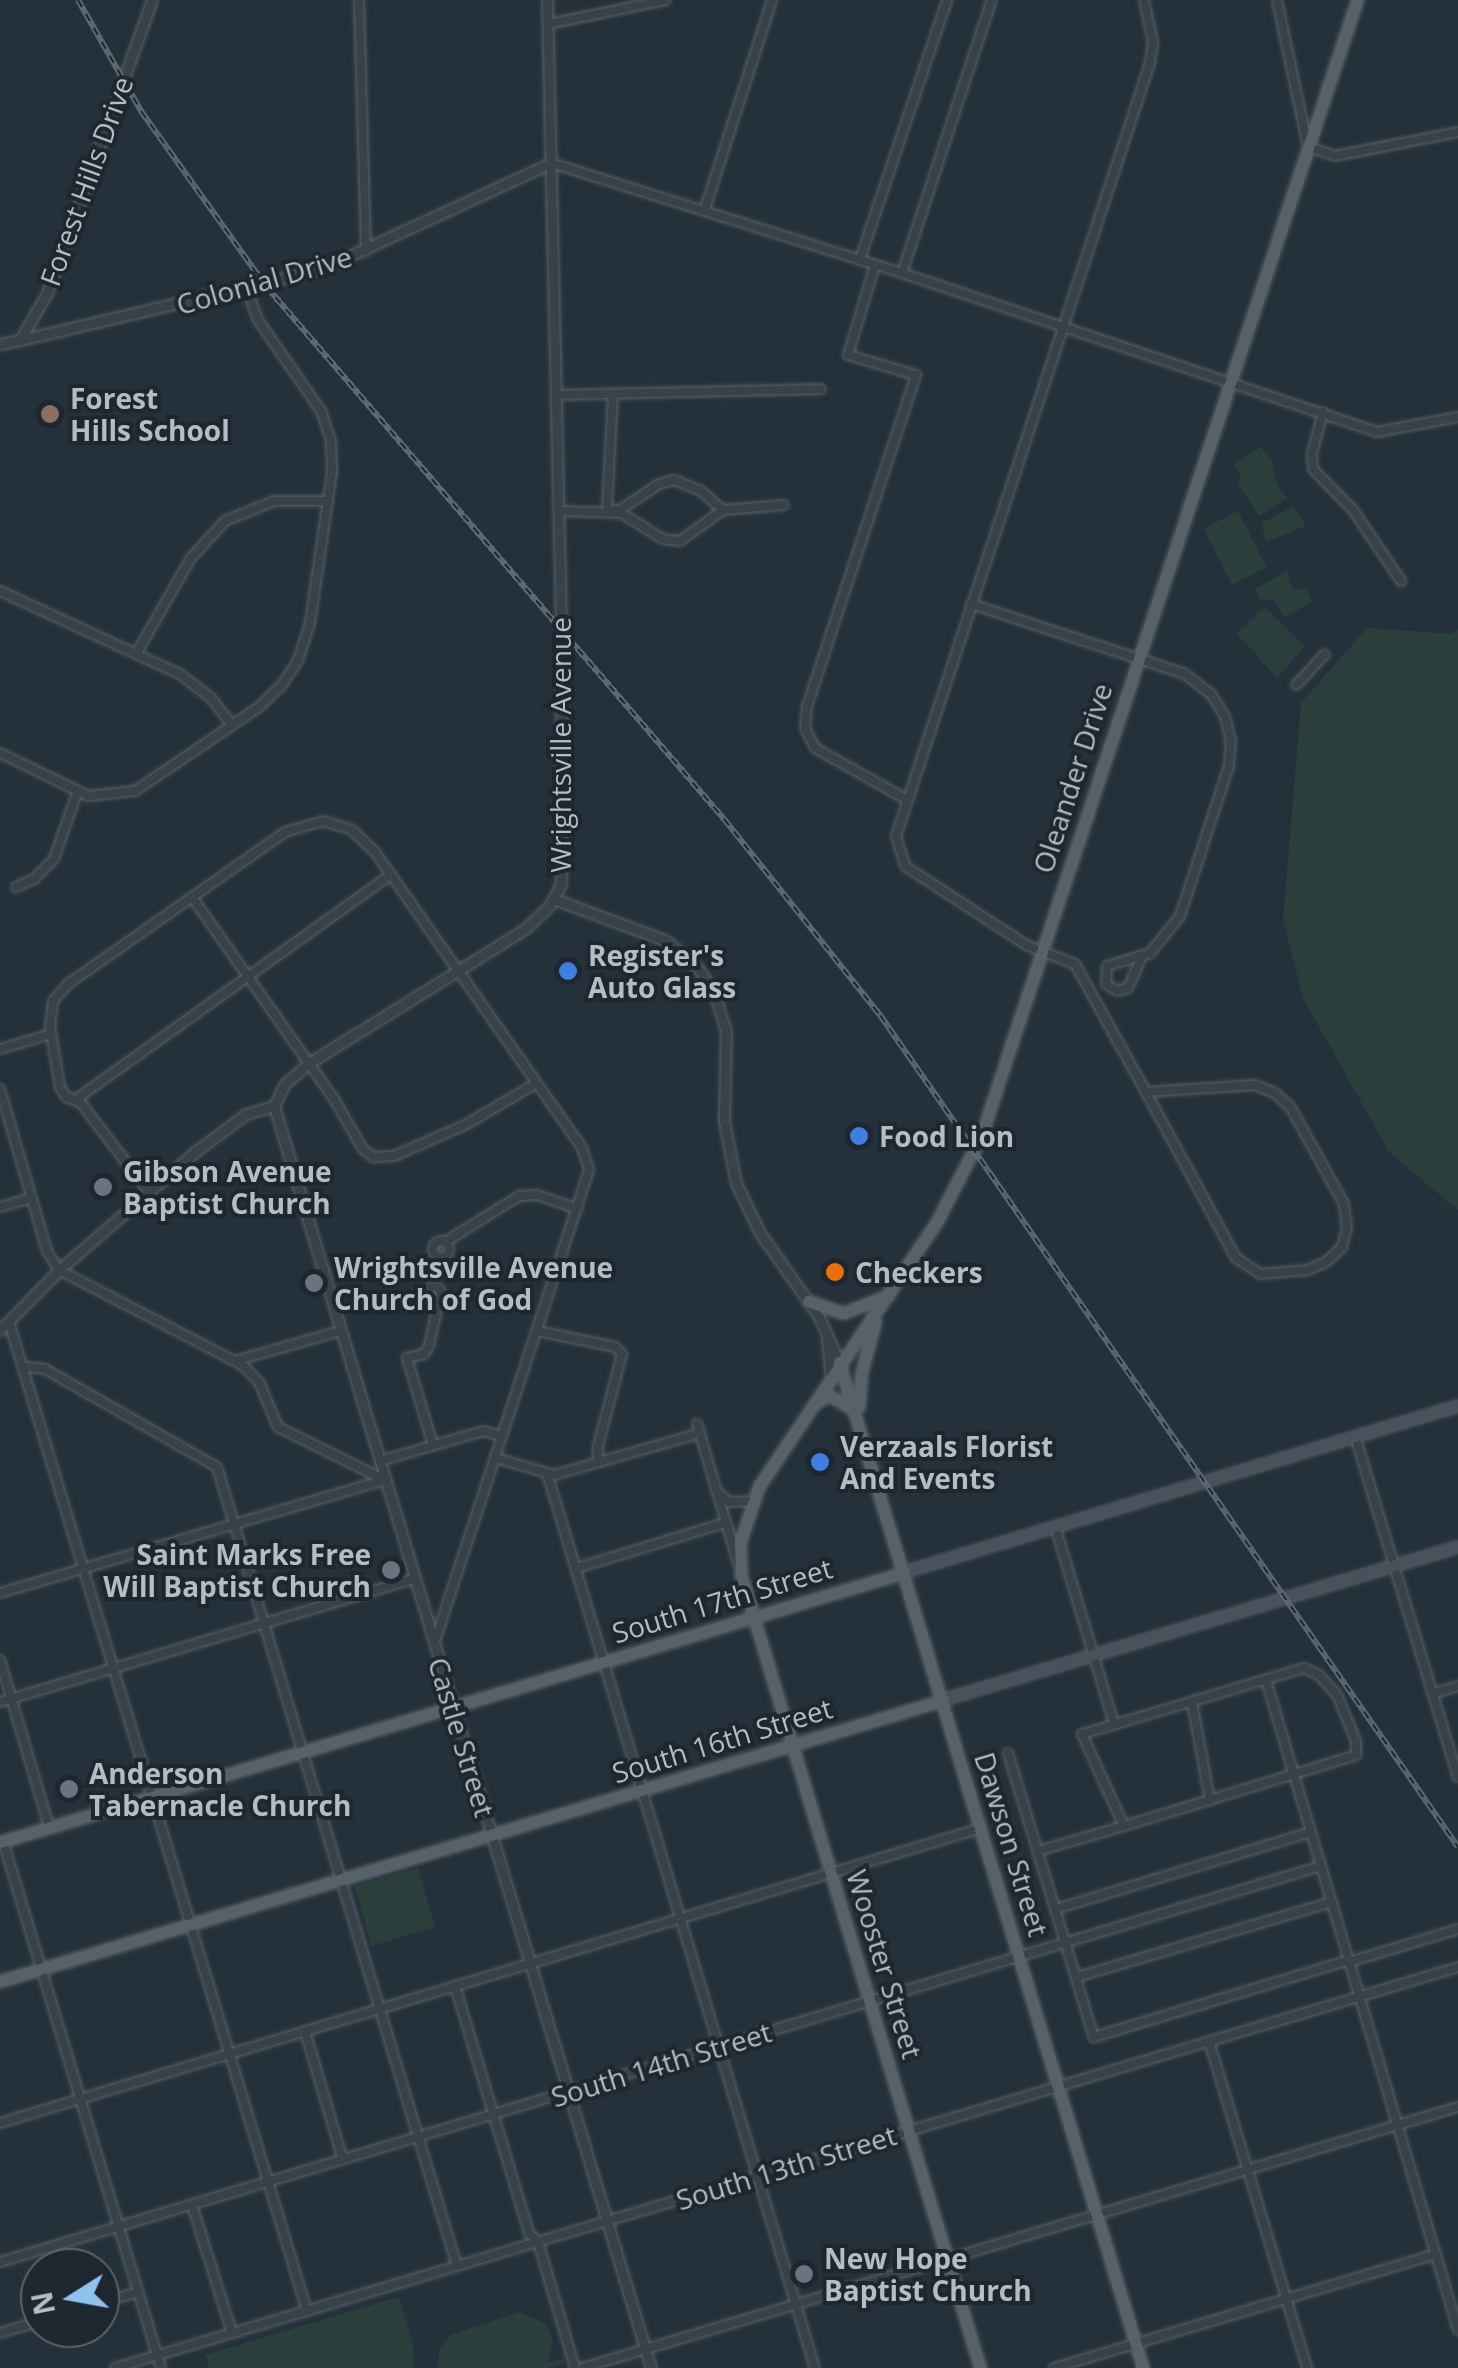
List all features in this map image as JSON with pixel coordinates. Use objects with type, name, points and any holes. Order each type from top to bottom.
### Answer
[{"type":"main road","name":"Oleander Drive","points":[[742,1527],[752,1501],[831,1374],[878,1313],[936,1223],[974,1150],[1357,0]]},
{"type":"main road","points":[[808,1302],[843,1314],[888,1295]]},
{"type":"main road","points":[[860,1421],[861,1374],[878,1313]]},
{"type":"main road","name":"Dawson Street","points":[[839,1362],[860,1421],[1142,2368]]},
{"type":"main road","points":[[812,1406],[830,1395],[837,1397],[860,1421]]},
{"type":"main road","name":"South 17th Street","points":[[2,1841],[1458,1406]]},
{"type":"main road","name":"Wooster Street","points":[[742,1527],[742,1575],[980,2368]]},
{"type":"main road","name":"South 16th Street","points":[[0,1981],[1458,1547]]},
{"type":"street","name":"Forest Hills Drive","points":[[20,340],[54,276],[152,0]]},
{"type":"street","points":[[360,0],[366,251]]},
{"type":"street","name":"Wrightsville Avenue","points":[[0,1330],[59,1270],[148,1191],[240,1117],[274,1106],[284,1086],[309,1064],[525,929],[554,899],[561,884],[564,848],[558,394],[547,0]]},
{"type":"street","points":[[548,24],[666,0]]},
{"type":"street","points":[[705,209],[772,0]]},
{"type":"street","points":[[860,259],[947,0]]},
{"type":"street","points":[[902,273],[992,0]]},
{"type":"street","points":[[1144,0],[1153,44],[1150,62],[896,836],[905,866],[1020,941],[1069,959],[1082,971],[1146,1092],[1242,1265],[1260,1274],[1284,1274],[1318,1266],[1338,1252],[1348,1228],[1344,1204],[1284,1099],[1249,1084],[1146,1092]]},
{"type":"street","points":[[1276,0],[1308,147],[1334,156],[1458,132]]},
{"type":"street","name":"Colonial Drive","points":[[20,340],[319,270],[551,163]]},
{"type":"street","points":[[551,163],[860,259],[1382,433],[1458,417]]},
{"type":"street","points":[[875,265],[848,355],[916,376],[807,706],[805,728],[815,748],[906,799]]},
{"type":"street","points":[[0,753],[77,792],[114,796],[134,791],[279,689],[302,652],[328,501],[332,454],[325,420],[258,320],[247,289]]},
{"type":"street","points":[[0,344],[20,340]]},
{"type":"street","points":[[558,394],[820,389]]},
{"type":"street","points":[[607,510],[613,394]]},
{"type":"street","points":[[1323,412],[1312,454],[1313,468],[1353,510],[1401,581]]},
{"type":"street","points":[[559,512],[620,510],[660,484],[674,480],[701,491],[724,510]]},
{"type":"street","points":[[136,654],[191,558],[225,521],[274,501],[328,501]]},
{"type":"street","points":[[607,510],[626,514],[663,539],[680,542],[724,510],[784,504]]},
{"type":"street","points":[[0,591],[201,688],[232,725]]},
{"type":"street","points":[[970,604],[1186,674],[1206,688],[1225,716],[1232,750],[1180,916],[1162,942],[1142,957],[1111,963],[1104,974],[1106,984],[1117,990],[1128,988],[1142,957]]},
{"type":"street","points":[[1296,685],[1324,654]]},
{"type":"street","points":[[16,887],[34,879],[54,859],[77,792]]},
{"type":"street","points":[[148,1191],[75,1100],[64,1094],[58,1082],[50,1011],[60,992],[292,828],[332,822],[362,837],[582,1148],[589,1170],[434,1643]]},
{"type":"street","points":[[75,1100],[392,875]]},
{"type":"street","points":[[192,897],[309,1064],[363,1149],[374,1156],[394,1156],[464,1126],[536,1082]]},
{"type":"street","name":"Dawson Street","points":[[554,899],[659,937],[702,972],[719,1004],[726,1031],[723,1111],[736,1183],[760,1233],[808,1302],[839,1362]]},
{"type":"street","points":[[0,1049],[51,1034]]},
{"type":"street","points":[[0,1090],[47,1251],[59,1270],[247,1368],[260,1384],[278,1427],[385,1480]]},
{"type":"street","name":"Castle Street","points":[[274,1106],[651,2368]]},
{"type":"street","points":[[445,1242],[519,1196],[537,1196],[578,1208]]},
{"type":"street","points":[[0,1207],[32,1198]]},
{"type":"street","points":[[433,1445],[407,1358],[424,1354],[429,1346],[439,1299]]},
{"type":"street","points":[[9,1322],[308,2311]]},
{"type":"street","points":[[235,1362],[340,1330]]},
{"type":"street","points":[[496,1458],[548,1476],[598,1462],[598,1446],[623,1356],[617,1348],[538,1331]]},
{"type":"street","name":"Dawson Street","points":[[827,1336],[831,1374]]},
{"type":"street","points":[[24,1367],[45,1369],[212,1462],[220,1472],[457,2266]]},
{"type":"street","name":"Wooster Street","points":[[598,1462],[699,1428],[742,1575]]},
{"type":"street","points":[[380,1460],[482,1430],[502,1436]]},
{"type":"street","points":[[1355,1436],[1458,1778]]},
{"type":"street","points":[[548,1476],[815,2368]]},
{"type":"street","points":[[0,1593],[385,1480]]},
{"type":"street","points":[[714,1489],[728,1502],[752,1501]]},
{"type":"street","points":[[576,1568],[724,1523]]},
{"type":"street","points":[[1055,1526],[1114,1724]]},
{"type":"street","points":[[0,1702],[415,1578]]},
{"type":"street","points":[[0,1660],[49,1827]]},
{"type":"street","points":[[1038,1851],[1124,1826],[1356,1755],[1356,1742],[1336,1695],[1314,1670],[1304,1668],[1082,1734],[1124,1826]]},
{"type":"street","points":[[1266,1680],[1458,2330]]},
{"type":"street","points":[[1432,1694],[1458,1686]]},
{"type":"street","points":[[1192,1702],[1210,1800]]},
{"type":"street","points":[[1008,1753],[1094,2037],[1458,1929]]},
{"type":"street","points":[[0,2123],[981,1828]]},
{"type":"street","points":[[1056,1909],[1311,1832]]},
{"type":"street","points":[[2,1841],[161,2368]]},
{"type":"street","name":"South 14th Street","points":[[0,2262],[1322,1866]]},
{"type":"street","points":[[1076,1977],[1332,1902]]},
{"type":"street","name":"South 13th Street","points":[[115,2368],[1458,1967]]},
{"type":"street","points":[[455,1986],[529,2234],[538,2242],[579,2368],[1458,2107]]},
{"type":"street","points":[[305,2031],[343,2160]]},
{"type":"street","points":[[1209,2041],[1306,2368]]},
{"type":"street","points":[[192,2205],[232,2333]]},
{"type":"street","points":[[1054,2368],[1436,2254]]},
{"type":"street","points":[[120,2297],[138,2292]]},
{"type":"green space","points":[[1261,447],[1272,460],[1277,484],[1287,498],[1259,516],[1238,484],[1241,477],[1234,464]]},
{"type":"green space","points":[[1293,507],[1305,522],[1303,527],[1266,542],[1261,523]]},
{"type":"green space","points":[[1238,511],[1267,567],[1232,585],[1203,529]]},
{"type":"green space","points":[[1287,571],[1293,590],[1306,588],[1312,601],[1284,618],[1274,600],[1261,601],[1255,589]]},
{"type":"green space","points":[[1264,607],[1305,646],[1277,678],[1237,634]]},
{"type":"green space","points":[[1367,628],[1452,634],[1458,629],[1458,1210],[1389,1152],[1303,998],[1283,919],[1301,703]]},
{"type":"green space","points":[[418,1868],[435,1928],[372,1946],[355,1886]]},
{"type":"green space","points":[[399,2297],[413,2344],[414,2368],[209,2368],[205,2355]]},
{"type":"green space","points":[[520,2312],[546,2324],[553,2342],[547,2363],[563,2359],[564,2364],[549,2368],[438,2368],[439,2350],[450,2335]]},
{"type":"railway","points":[[78,0],[141,111],[265,285],[724,819],[880,1015],[1458,1847]]},
{"type":"place","name":"Forest Hills School","points":[[50,414]]},
{"type":"place","name":"Register's Auto Glass","points":[[568,971]]},
{"type":"place","name":"Food Lion","points":[[859,1136]]},
{"type":"place","name":"Gibson Avenue Baptist Church","points":[[103,1187]]},
{"type":"place","name":"Checkers","points":[[835,1272]]},
{"type":"place","name":"Wrightsville Avenue Church of God","points":[[314,1283]]},
{"type":"place","name":"Verzaals Florist And Events","points":[[820,1462]]},
{"type":"place","name":"Saint Marks Free Will Baptist Church","points":[[391,1570]]},
{"type":"place","name":"Anderson Tabernacle Church","points":[[69,1789]]},
{"type":"place","name":"New Hope Baptist Church","points":[[804,2274]]}]
